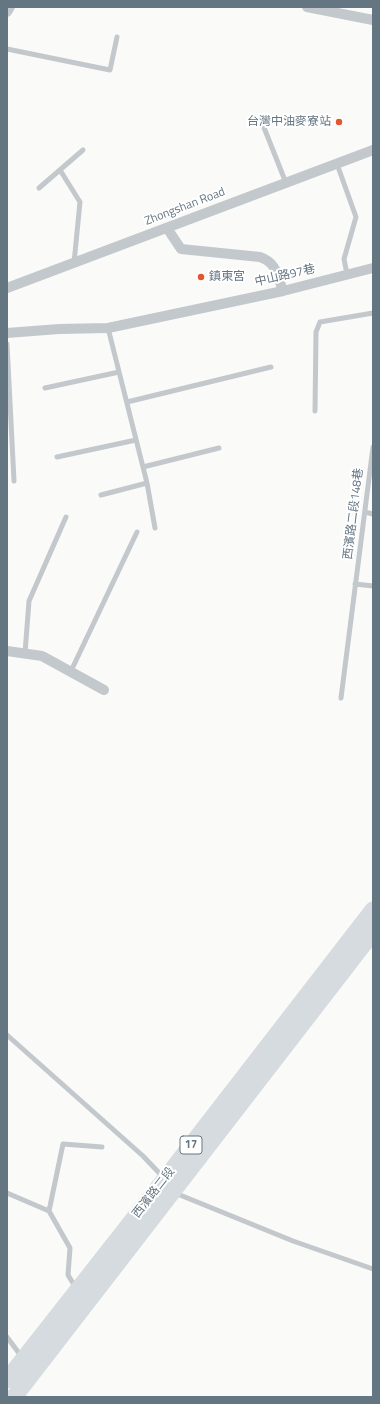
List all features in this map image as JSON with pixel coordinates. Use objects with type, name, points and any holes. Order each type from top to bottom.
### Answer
[{"type":"main road","name":"西濱路二段","points":[[14,1397],[169,1184],[373,910]]},
{"type":"main road","name":"西濱路二段","points":[[7,1380],[78,1290],[169,1184],[373,932]]},
{"type":"street","points":[[7,12],[10,7]]},
{"type":"street","points":[[307,7],[373,20]]},
{"type":"street","name":"Zhongshan Road","points":[[7,288],[373,150]]},
{"type":"street","points":[[167,228],[181,249],[260,257],[266,259],[273,264],[283,291]]},
{"type":"street","name":"中山路97巷","points":[[7,333],[59,329],[108,328],[283,291],[373,268]]},
{"type":"street","points":[[7,651],[42,656],[104,690]]},
{"type":"lane","points":[[7,49],[110,70],[117,37]]},
{"type":"lane","points":[[261,120],[286,183]]},
{"type":"lane","points":[[39,188],[83,150]]},
{"type":"lane","points":[[337,164],[356,217],[344,259],[347,274]]},
{"type":"lane","points":[[60,170],[80,202],[74,263]]},
{"type":"lane","points":[[315,411],[316,332],[320,322],[373,313]]},
{"type":"lane","points":[[108,328],[147,482],[155,528]]},
{"type":"lane","points":[[7,344],[14,481]]},
{"type":"lane","points":[[127,402],[271,367]]},
{"type":"lane","points":[[45,388],[119,372]]},
{"type":"lane","points":[[57,457],[136,440]]},
{"type":"lane","name":"西濱路二段148巷","points":[[342,698],[355,584],[365,512],[371,485],[373,447]]},
{"type":"lane","points":[[143,467],[219,448]]},
{"type":"lane","points":[[101,494],[147,482]]},
{"type":"lane","points":[[365,512],[373,514]]},
{"type":"lane","points":[[25,654],[29,601],[66,517]]},
{"type":"lane","points":[[71,671],[137,532]]},
{"type":"lane","points":[[355,584],[373,586]]},
{"type":"lane","points":[[7,1035],[143,1156],[180,1195],[293,1241],[373,1269]]},
{"type":"lane","points":[[49,1211],[63,1144],[102,1147]]},
{"type":"lane","points":[[7,1193],[49,1211],[70,1248],[68,1275],[78,1290]]},
{"type":"lane","points":[[7,1337],[23,1358]]},
{"type":"place","name":"台灣中油麥寮站","points":[[339,122]]},
{"type":"place","name":"鎮東宮","points":[[201,277]]}]
